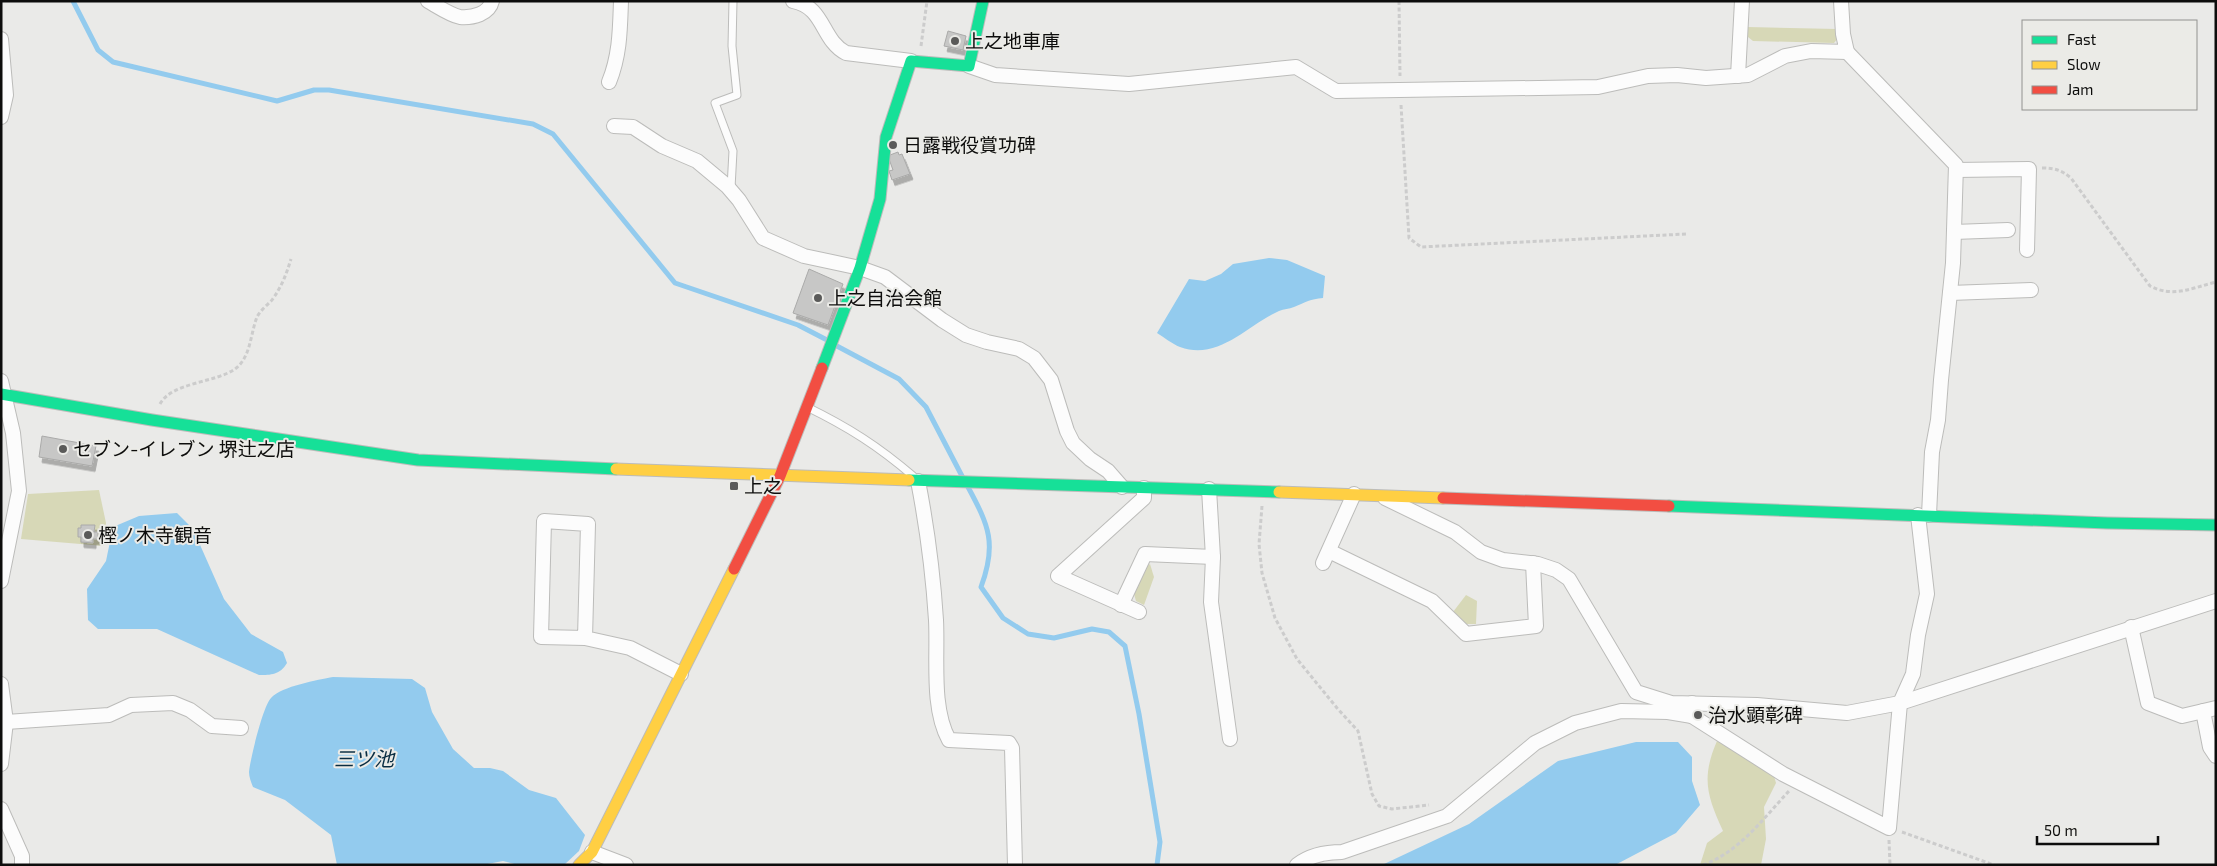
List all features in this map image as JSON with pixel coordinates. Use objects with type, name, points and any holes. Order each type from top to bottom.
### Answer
[{"type":"street","points":[[428,1],[460,17],[484,14],[491,6],[492,1]]},
{"type":"street","points":[[609,82],[616,64],[620,38],[621,1]]},
{"type":"street","points":[[793,1],[809,4],[836,48],[846,53],[916,58],[969,66],[996,75],[1129,84],[1296,67],[1336,91],[1598,87],[1648,76],[1677,75],[1706,78],[1748,75],[1785,56],[1811,52],[1847,52]]},
{"type":"street","points":[[969,66],[983,1]]},
{"type":"street","points":[[1738,76],[1742,1]]},
{"type":"street","points":[[1378,495],[1455,532],[1481,552],[1503,560],[1533,563],[1556,570],[1572,583],[1636,692],[1692,710],[1798,782],[1889,828],[1900,703],[1913,674],[1918,635],[1927,594],[1924,515],[1938,420],[1950,293],[1956,165],[1847,52],[1842,34],[1841,1]]},
{"type":"street","points":[[1,38],[6,94],[1,117]]},
{"type":"street","points":[[579,865],[592,852],[780,476],[860,268],[880,199],[886,137],[916,58]]},
{"type":"street","points":[[614,126],[633,127],[662,146],[697,161],[731,191],[764,238],[804,256],[860,268],[886,277],[942,320],[966,335],[1019,349],[1034,358],[1053,385],[1067,431],[1073,443],[1090,459],[1108,471],[1122,487]]},
{"type":"street","points":[[1956,170],[2029,169],[2027,250]]},
{"type":"street","points":[[1954,232],[2008,230]]},
{"type":"street","points":[[1950,293],[2031,290]]},
{"type":"street","points":[[1,581],[19,491],[7,435],[2,390],[152,420],[418,460],[918,481],[1209,489],[2216,525]]},
{"type":"street","points":[[918,481],[930,547],[936,621],[939,708],[942,728],[949,740],[1009,743],[1012,748],[1016,865]]},
{"type":"street","points":[[1139,612],[1058,576],[1144,498],[1144,488]]},
{"type":"street","points":[[1209,489],[1213,557],[1211,602],[1230,739]]},
{"type":"street","points":[[1354,494],[1326,557],[1432,601],[1466,634],[1536,626],[1533,563]]},
{"type":"street","points":[[585,638],[588,524],[544,521],[541,637],[585,638],[630,648],[681,674]]},
{"type":"street","points":[[1121,605],[1145,554],[1213,557]]},
{"type":"street","points":[[1297,865],[1305,859],[1327,852],[1342,852],[1447,816],[1535,742],[1575,723],[1621,711],[1668,712],[1757,704],[1847,713],[1900,703],[2216,601]]},
{"type":"street","points":[[2131,627],[2148,703],[2182,716],[2209,709],[2210,747],[2216,756]]},
{"type":"street","points":[[1,684],[6,722],[1,764]]},
{"type":"street","points":[[6,722],[109,715],[131,705],[173,703],[190,710],[212,726],[241,728]]},
{"type":"street","points":[[1,809],[22,856],[22,865]]},
{"type":"street","points":[[592,852],[626,865]]},
{"type":"lane","points":[[731,191],[733,151],[715,103],[736,95],[732,46],[733,1]]},
{"type":"lane","points":[[806,407],[849,428],[887,453],[918,481]]},
{"type":"path","points":[[916,58],[927,1]]},
{"type":"path","points":[[1399,1],[1400,89],[1409,238],[1421,247],[1686,234]]},
{"type":"path","points":[[2029,169],[2054,168],[2071,178],[2150,286],[2162,293],[2174,293],[2216,282]]},
{"type":"path","points":[[152,420],[161,401],[168,395],[200,381],[224,375],[236,368],[246,357],[258,316],[285,281],[291,259]]},
{"type":"path","points":[[1264,491],[1259,544],[1262,573],[1275,618],[1297,659],[1358,731],[1372,794],[1380,806],[1392,809],[1442,804],[1447,816]]},
{"type":"path","points":[[1703,865],[1720,859],[1740,843],[1798,782]]},
{"type":"path","points":[[1890,865],[1889,828],[1994,865]]},
{"type":"green space","points":[[1748,27],[1837,29],[1838,38],[1834,43],[1753,41],[1748,37]]},
{"type":"green space","points":[[99,490],[106,523],[104,546],[21,539],[28,494]]},
{"type":"green space","points":[[1150,564],[1154,577],[1144,605],[1136,601],[1134,594],[1147,566]]},
{"type":"green space","points":[[1466,595],[1477,601],[1476,624],[1466,624],[1453,612]]},
{"type":"green space","points":[[1717,741],[1774,776],[1776,783],[1764,807],[1766,839],[1761,865],[1700,865],[1707,843],[1723,831],[1713,807],[1708,787],[1709,766]]},
{"type":"water","points":[[1269,258],[1287,260],[1325,276],[1323,298],[1279,311],[1232,340],[1207,349],[1194,350],[1180,347],[1157,333],[1189,279],[1205,281],[1221,274],[1233,264]]},
{"type":"water","points":[[177,513],[193,529],[224,599],[251,634],[283,652],[287,663],[278,672],[259,675],[157,629],[98,629],[88,620],[87,589],[106,561],[113,527],[139,516]]},
{"type":"water","name":"三ツ池","points":[[333,677],[412,679],[425,688],[432,712],[453,749],[474,768],[490,768],[503,771],[529,790],[556,798],[585,835],[579,851],[564,865],[518,865],[503,861],[482,865],[337,865],[331,835],[285,800],[253,787],[249,772],[254,745],[271,698],[291,687]]},
{"type":"water","points":[[1636,742],[1678,742],[1692,757],[1692,781],[1700,805],[1676,833],[1615,865],[1382,865],[1469,824],[1558,761]]},
{"type":"building","name":"上之地車庫","points":[[948,31],[966,36],[963,50],[944,46]]},
{"type":"building","points":[[898,152],[899,155],[902,154],[910,174],[892,180],[889,171],[893,170],[889,159],[890,155]]},
{"type":"building","name":"上之自治会館","points":[[809,269],[843,284],[828,325],[793,313]]},
{"type":"building","points":[[42,436],[96,446],[92,466],[39,457]]},
{"type":"building","name":"樫ノ木寺観音","points":[[81,525],[95,525],[94,532],[98,532],[98,539],[93,539],[93,543],[81,542],[81,537],[78,537],[78,528],[81,528]]},
{"type":"waterway","points":[[73,1],[98,50],[113,62],[277,101],[314,90],[329,90],[533,124],[553,134],[675,283],[798,325],[827,340]]},
{"type":"waterway","points":[[835,345],[899,379],[926,407],[963,478]]},
{"type":"waterway","points":[[968,487],[986,524],[988,536],[989,559],[981,587],[1003,618],[1028,634],[1054,638],[1092,629],[1109,632],[1125,646],[1139,714],[1160,842],[1157,865]]},
{"type":"traffic: fast","points":[[822,368],[860,268],[880,199],[886,137],[911,61],[969,66],[983,1]]},
{"type":"traffic: fast","points":[[1,394],[152,420],[418,460],[616,469]]},
{"type":"traffic: fast","points":[[909,480],[1279,492]]},
{"type":"traffic: fast","points":[[1669,506],[2107,523],[2216,525]]},
{"type":"traffic: slow","points":[[616,469],[909,480]]},
{"type":"traffic: slow","points":[[1279,492],[1443,498]]},
{"type":"traffic: slow","points":[[579,865],[592,852],[734,569]]},
{"type":"traffic: jam","points":[[734,569],[780,476],[822,368]]},
{"type":"traffic: jam","points":[[1443,498],[1669,506]]},
{"type":"place","name":"上之地車庫","points":[[955,41]]},
{"type":"place","name":"日露戦役賞功碑","points":[[893,145]]},
{"type":"place","name":"上之自治会館","points":[[818,298]]},
{"type":"place","name":"セブン-イレブン 堺辻之店","points":[[63,449]]},
{"type":"place","name":"上之","points":[[734,486]]},
{"type":"place","name":"樫ノ木寺観音","points":[[88,535]]},
{"type":"place","name":"治水顕彰碑","points":[[1698,715]]}]
